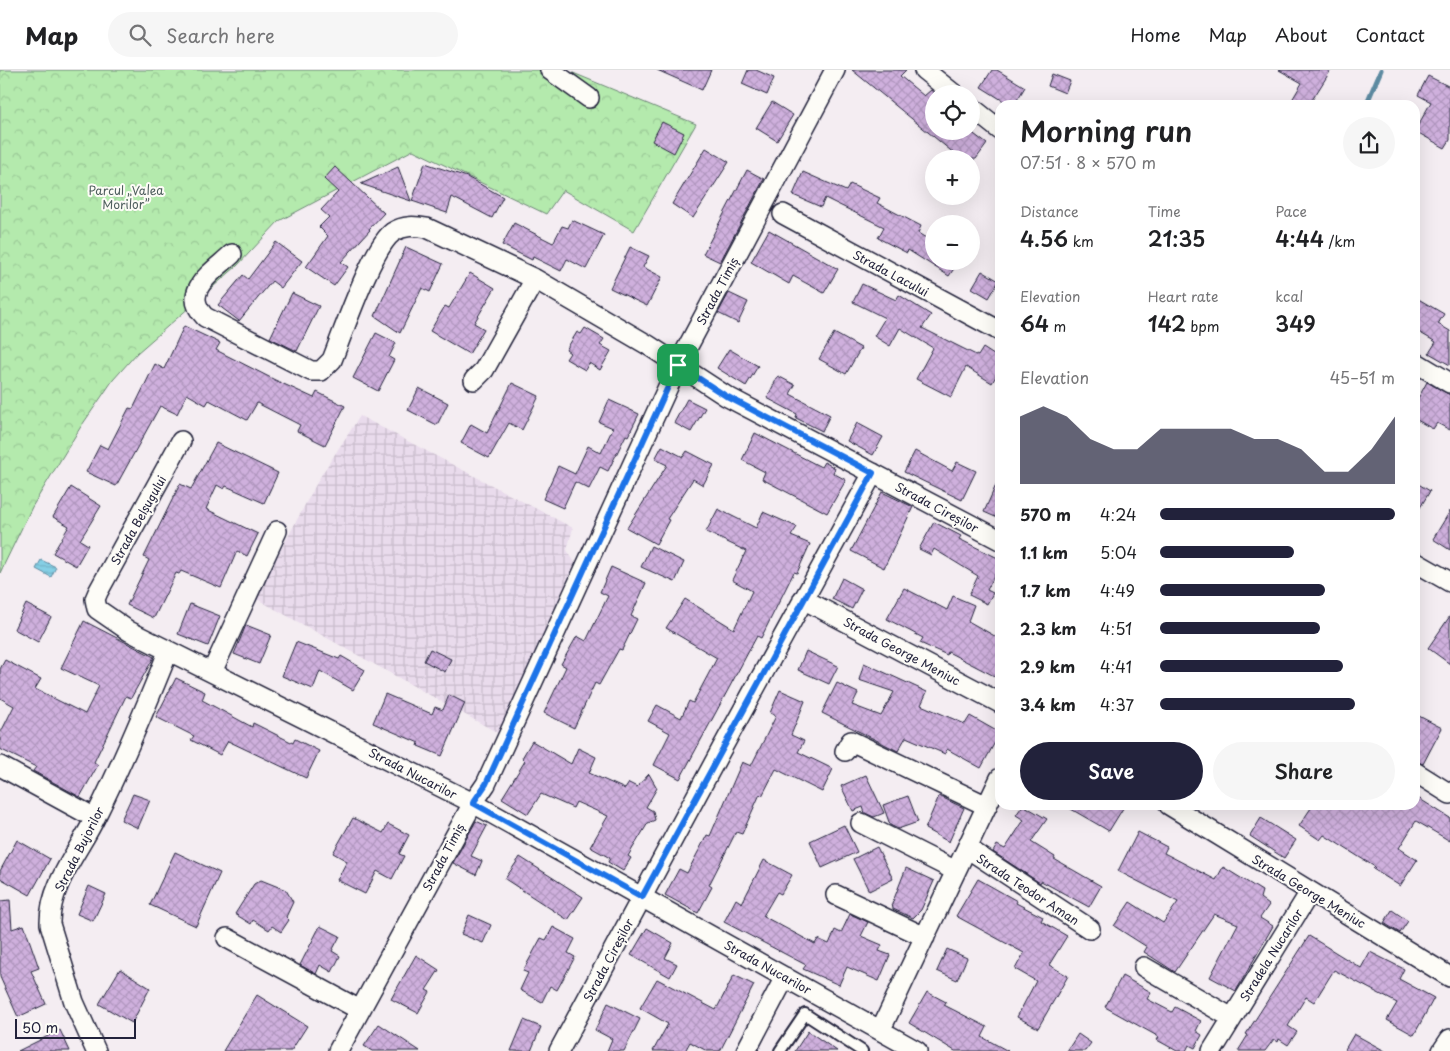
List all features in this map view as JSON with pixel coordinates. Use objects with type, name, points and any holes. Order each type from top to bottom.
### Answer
[{"type":"street","points":[[550,70],[589,98]]},
{"type":"street","name":"Strada Timiș","points":[[338,1051],[473,803],[486,784],[678,365],[835,70]]},
{"type":"street","points":[[924,70],[943,85]]},
{"type":"street","points":[[980,114],[995,126]]},
{"type":"street","name":"Strada Lacului","points":[[783,214],[995,329]]},
{"type":"street","name":"Strada Cireșilor","points":[[232,254],[202,282],[196,294],[197,308],[205,317],[311,371],[321,371],[332,360],[380,247],[394,231],[413,226],[426,228],[535,279],[648,345],[726,396],[995,537]]},
{"type":"street","points":[[474,380],[484,370],[535,279]]},
{"type":"street","points":[[1420,365],[1450,384]]},
{"type":"street","name":"Strada Belșugului","points":[[95,598],[181,441]]},
{"type":"street","name":"Strada Cireșilor","points":[[559,1051],[873,473]]},
{"type":"street","points":[[212,672],[277,531]]},
{"type":"street","points":[[1420,565],[1450,582]]},
{"type":"street","name":"Strada Nucarilor","points":[[95,598],[97,609],[107,617],[168,652],[212,672],[473,803],[882,1029],[917,1051]]},
{"type":"street","name":"Strada George Meniuc","points":[[803,599],[995,700]]},
{"type":"street","name":"Strada Bujorilor","points":[[96,1051],[74,1002],[50,924],[50,914],[58,885],[96,818],[133,737],[168,652]]},
{"type":"street","points":[[845,751],[851,741],[987,806]]},
{"type":"street","points":[[0,766],[96,818]]},
{"type":"street","points":[[1420,775],[1450,794]]},
{"type":"street","points":[[882,1029],[995,789]]},
{"type":"street","name":"Strada George Meniuc","points":[[1177,810],[1450,977]]},
{"type":"street","points":[[861,823],[956,871]]},
{"type":"street","name":"Strada Teodor Aman","points":[[967,848],[1090,929]]},
{"type":"street","name":"Stradela Nucarilor","points":[[1212,1051],[1310,892]]},
{"type":"street","points":[[836,895],[925,937]]},
{"type":"street","points":[[227,938],[360,1010]]},
{"type":"street","points":[[1144,967],[1232,1018]]},
{"type":"street","points":[[746,1051],[785,977]]},
{"type":"street","points":[[1442,1051],[1450,1039]]},
{"type":"lane","points":[[780,1051],[806,1014],[862,1051]]},
{"type":"shaded area","points":[[360,416],[573,528],[567,550],[575,563],[498,733],[255,598],[320,477]]},
{"type":"green space","name":"Parcul „Valea Morilor”","points":[[0,70],[566,70],[696,124],[634,231],[563,190],[546,214],[413,150],[279,221],[237,266],[137,353],[113,380],[80,428],[32,507],[0,573]]},
{"type":"water","points":[[41,560],[56,567],[51,577],[36,569]]},
{"type":"building","points":[[657,70],[711,70],[702,90]]},
{"type":"building","points":[[748,70],[756,70],[774,78],[767,95],[742,84]]},
{"type":"building","points":[[852,70],[906,70],[900,76],[925,95],[925,130]]},
{"type":"building","points":[[992,70],[997,70],[1025,87],[1017,100],[1002,100],[981,87]]},
{"type":"building","points":[[1279,70],[1331,70],[1312,100],[1292,100],[1302,83]]},
{"type":"building","points":[[1052,74],[1070,81],[1065,93],[1048,86]]},
{"type":"building","points":[[1428,76],[1450,87],[1450,140],[1445,148],[1420,134],[1420,122],[1431,102],[1418,95]]},
{"type":"building","points":[[772,102],[793,115],[777,141],[756,128]]},
{"type":"building","points":[[662,122],[684,133],[674,153],[652,141]]},
{"type":"building","points":[[980,139],[987,144],[980,154],[980,150],[950,150],[938,140]]},
{"type":"building","points":[[706,148],[729,162],[693,218],[672,204]]},
{"type":"building","points":[[425,163],[467,177],[503,197],[492,218],[452,197],[447,213],[412,201]]},
{"type":"building","points":[[335,167],[384,213],[341,262],[348,267],[334,286],[306,267],[328,236],[319,227],[329,217],[321,210],[338,192],[324,179]]},
{"type":"building","points":[[398,167],[411,201],[361,184]]},
{"type":"building","points":[[747,170],[764,179],[720,262],[703,254]]},
{"type":"building","points":[[803,172],[846,191],[850,184],[880,198],[877,203],[921,226],[918,233],[925,237],[925,261],[908,250],[907,253],[878,238],[884,227],[825,198],[821,207],[793,195]]},
{"type":"building","points":[[572,220],[604,235],[586,269],[567,259],[561,271],[533,257],[532,260],[502,245],[514,223],[553,243],[562,226],[568,228]]},
{"type":"building","points":[[769,230],[838,269],[824,293],[793,276],[789,284],[751,262]]},
{"type":"building","points":[[276,242],[302,261],[281,288],[272,281],[239,321],[218,305],[243,275],[248,279]]},
{"type":"building","points":[[406,247],[443,264],[430,292],[422,288],[400,333],[375,316]]},
{"type":"building","points":[[630,247],[649,256],[643,267],[662,277],[647,306],[610,288]]},
{"type":"building","points":[[940,270],[953,270],[949,276]]},
{"type":"building","points":[[982,271],[995,279],[995,288],[989,298],[972,288]]},
{"type":"building","points":[[470,273],[495,288],[474,323],[484,329],[469,354],[430,331],[445,306],[449,308]]},
{"type":"building","points":[[862,284],[896,300],[899,295],[931,315],[922,328],[978,356],[983,348],[995,356],[995,378],[992,383],[966,367],[951,397],[916,379],[933,348],[900,328],[890,346],[874,336],[885,318],[853,302]]},
{"type":"building","points":[[292,293],[319,306],[297,351],[270,338]]},
{"type":"building","points":[[729,293],[748,302],[738,323],[718,313]]},
{"type":"building","points":[[1420,300],[1444,314],[1438,324],[1450,331],[1450,365],[1429,353],[1436,342],[1420,333]]},
{"type":"building","points":[[184,326],[220,343],[216,350],[275,380],[314,398],[317,392],[345,406],[325,445],[297,431],[300,425],[257,403],[247,420],[209,400],[206,405],[187,394],[177,414],[160,406],[116,486],[86,472],[100,445],[108,449],[129,408],[133,409],[155,364],[164,369]]},
{"type":"building","points":[[585,328],[604,339],[600,345],[611,351],[600,370],[589,363],[585,370],[566,359],[570,353],[566,350],[577,332],[581,334]]},
{"type":"building","points":[[376,333],[396,343],[389,357],[394,360],[378,391],[353,378]]},
{"type":"building","points":[[834,333],[861,348],[846,374],[819,359]]},
{"type":"building","points":[[729,349],[758,366],[746,386],[717,368]]},
{"type":"building","points":[[778,376],[795,385],[790,394],[830,415],[822,431],[796,418],[797,414],[767,398]]},
{"type":"building","points":[[1427,382],[1450,395],[1450,430],[1437,423],[1433,429],[1420,422],[1420,395]]},
{"type":"building","points":[[512,383],[539,396],[522,430],[509,423],[489,458],[461,443],[471,424],[487,433]]},
{"type":"building","points":[[419,388],[448,403],[437,425],[408,410]]},
{"type":"building","points":[[687,399],[705,408],[691,432],[674,423]]},
{"type":"building","points":[[609,400],[639,414],[608,471],[600,467],[589,489],[575,482],[563,508],[543,499],[558,466],[575,474],[588,446],[601,453],[613,428],[599,422]]},
{"type":"building","points":[[857,423],[883,437],[873,455],[847,441]]},
{"type":"building","points":[[755,433],[821,467],[824,462],[835,468],[833,473],[846,480],[827,513],[762,479],[765,472],[742,460]]},
{"type":"building","points":[[216,443],[278,473],[264,503],[226,486],[224,489],[217,485],[206,509],[258,534],[247,556],[237,551],[221,588],[181,571],[179,574],[176,573],[154,618],[127,605],[149,560],[144,557],[180,484],[191,489]]},
{"type":"building","points":[[662,446],[683,457],[687,451],[714,465],[703,485],[693,479],[667,519],[669,520],[656,544],[627,528],[667,465],[655,459]]},
{"type":"building","points":[[915,451],[952,471],[957,462],[976,471],[962,500],[904,472]]},
{"type":"building","points":[[1420,485],[1430,491],[1420,508]]},
{"type":"building","points":[[71,487],[101,506],[80,540],[88,545],[76,566],[53,553],[69,526],[53,517]]},
{"type":"building","points":[[995,487],[995,517],[984,512]]},
{"type":"building","points":[[882,492],[913,507],[884,568],[851,551]]},
{"type":"building","points":[[718,509],[756,528],[763,512],[797,527],[791,536],[810,544],[797,573],[794,572],[761,638],[757,636],[680,779],[654,765],[670,733],[648,721],[657,705],[681,718],[689,701],[693,703],[717,658],[666,628],[685,599],[734,629],[752,591],[732,580],[746,551],[706,532]]},
{"type":"building","points":[[1450,511],[1450,550],[1433,539]]},
{"type":"building","points":[[934,522],[961,536],[959,539],[995,557],[995,575],[987,590],[993,593],[987,604],[969,595],[978,576],[934,549],[931,555],[919,549]]},
{"type":"building","points":[[651,546],[684,562],[675,582],[641,567]]},
{"type":"building","points":[[611,567],[646,583],[631,616],[637,619],[622,650],[619,649],[599,685],[595,683],[574,728],[544,713],[566,667],[561,664],[577,636],[586,641],[608,596],[600,592]]},
{"type":"building","points":[[842,578],[862,589],[852,609],[832,599]]},
{"type":"building","points":[[904,588],[947,610],[953,596],[974,605],[968,621],[995,636],[995,676],[948,652],[947,655],[920,643],[923,638],[887,619]]},
{"type":"building","points":[[26,604],[51,617],[38,642],[14,629]]},
{"type":"building","points":[[190,604],[220,616],[208,646],[178,634]]},
{"type":"building","points":[[1450,616],[1450,664],[1428,648]]},
{"type":"building","points":[[84,621],[154,657],[131,698],[126,696],[94,762],[98,765],[80,797],[33,771],[36,767],[0,749],[0,734],[14,706],[0,698],[0,669],[5,660],[41,679],[35,689],[85,714],[99,686],[61,668]]},
{"type":"building","points":[[246,625],[271,635],[259,664],[234,654]]},
{"type":"building","points":[[296,642],[339,659],[341,656],[365,670],[353,690],[320,671],[313,689],[282,676]]},
{"type":"building","points":[[430,649],[451,659],[445,672],[424,661]]},
{"type":"building","points":[[806,651],[838,666],[829,684],[798,670]]},
{"type":"building","points":[[864,663],[927,692],[921,705],[965,724],[970,716],[995,730],[995,742],[981,768],[947,749],[945,754],[906,737],[898,751],[822,713],[837,683],[858,693],[852,705],[881,716],[894,692],[859,680]]},
{"type":"building","points":[[176,678],[205,692],[202,700],[252,727],[253,723],[293,743],[295,739],[319,751],[306,778],[228,741],[220,755],[191,740],[194,736],[156,717]]},
{"type":"building","points":[[780,690],[805,701],[791,735],[804,741],[798,752],[833,769],[822,792],[776,769],[762,796],[760,794],[742,834],[736,832],[709,885],[712,887],[698,913],[665,895],[679,869],[687,873],[707,835],[710,836],[742,762],[751,766],[776,716],[770,713]]},
{"type":"building","points":[[385,694],[432,714],[435,707],[443,710],[449,695],[465,703],[442,756],[418,746],[419,743],[373,723]]},
{"type":"building","points":[[1420,717],[1442,728],[1423,764],[1420,763]]},
{"type":"building","points":[[532,741],[571,764],[578,748],[596,757],[589,773],[625,789],[629,783],[637,787],[649,774],[657,788],[646,807],[653,811],[655,820],[648,823],[628,856],[631,858],[623,871],[608,862],[610,858],[590,847],[608,816],[576,802],[573,808],[541,794],[528,814],[502,798],[525,761],[522,758]]},
{"type":"building","points":[[866,775],[884,813],[874,817],[865,813],[863,807],[853,811],[841,786]]},
{"type":"building","points":[[133,794],[150,800],[138,828],[121,820]]},
{"type":"building","points":[[908,796],[918,822],[898,829],[890,825],[883,805]]},
{"type":"building","points":[[939,796],[964,808],[949,842],[925,829]]},
{"type":"building","points":[[1420,799],[1450,818],[1450,841],[1416,821],[1399,848],[1417,860],[1400,886],[1373,869],[1375,867],[1324,835],[1320,840],[1299,826],[1310,810],[1420,810]]},
{"type":"building","points":[[1020,810],[1032,810],[1047,819],[1031,842],[1055,857],[1054,859],[1101,886],[1089,907],[1041,881],[1040,883],[993,852],[997,845],[1005,849],[1024,820],[1016,815]]},
{"type":"building","points":[[1073,810],[1122,810],[1109,831]]},
{"type":"building","points":[[353,818],[383,833],[388,824],[409,835],[399,854],[404,856],[392,879],[377,871],[365,894],[337,880],[347,861],[333,853]]},
{"type":"building","points":[[1261,818],[1296,840],[1284,858],[1250,836]]},
{"type":"building","points":[[476,821],[487,826],[471,856],[482,861],[476,875],[453,863]]},
{"type":"building","points":[[844,825],[857,852],[822,868],[810,841]]},
{"type":"building","points":[[1138,832],[1167,847],[1164,853],[1216,880],[1223,867],[1262,891],[1260,898],[1269,905],[1260,918],[1273,926],[1236,991],[1210,977],[1238,924],[1214,914],[1175,972],[1144,952],[1147,947],[1114,926],[1130,902],[1163,923],[1178,902],[1118,871]]},
{"type":"building","points":[[17,840],[50,859],[30,895],[0,878],[0,871]]},
{"type":"building","points":[[877,847],[893,879],[869,891],[853,859]]},
{"type":"building","points":[[175,852],[220,873],[196,926],[150,905]]},
{"type":"building","points":[[520,857],[583,897],[568,920],[505,879]]},
{"type":"building","points":[[764,860],[792,875],[781,894],[777,892],[763,916],[815,944],[818,939],[829,944],[835,930],[841,933],[850,914],[868,922],[861,936],[882,945],[879,951],[890,955],[879,981],[847,967],[839,985],[803,969],[806,965],[724,922],[736,899],[742,903]]},
{"type":"building","points":[[906,868],[934,881],[921,910],[913,918],[893,909],[892,904]]},
{"type":"building","points":[[978,879],[1017,901],[1016,903],[1043,917],[1041,921],[1067,936],[1049,965],[1068,976],[1038,1028],[1017,1017],[1036,981],[1015,969],[1024,953],[956,916]]},
{"type":"building","points":[[261,880],[286,890],[293,902],[286,917],[289,920],[281,932],[272,926],[269,930],[253,920],[251,924],[235,914],[254,884]]},
{"type":"building","points":[[89,886],[106,894],[93,921],[77,914]]},
{"type":"building","points":[[10,900],[12,929],[24,925],[39,968],[31,971],[46,1004],[18,1017],[0,977],[0,901]]},
{"type":"building","points":[[1392,910],[1408,921],[1400,933],[1384,923]]},
{"type":"building","points":[[469,915],[491,925],[483,943],[461,934]]},
{"type":"building","points":[[320,926],[340,936],[332,951],[340,956],[332,972],[320,965],[316,974],[300,965]]},
{"type":"building","points":[[553,927],[575,939],[568,953],[575,957],[557,990],[550,986],[542,1002],[520,990],[528,973],[523,971],[541,938],[546,940]]},
{"type":"building","points":[[647,928],[673,943],[665,958],[677,964],[670,977],[631,955]]},
{"type":"building","points":[[1309,936],[1361,968],[1370,952],[1404,969],[1399,979],[1434,998],[1414,1035],[1387,1020],[1397,1003],[1334,970],[1314,1002],[1306,997],[1288,1026],[1297,1032],[1288,1045],[1279,1039],[1278,1042],[1274,1039],[1265,1051],[1238,1051],[1248,1035],[1246,1034]]},
{"type":"building","points":[[947,949],[967,958],[957,980],[937,971]]},
{"type":"building","points":[[416,955],[439,970],[426,990],[430,992],[418,1013],[391,999]]},
{"type":"building","points":[[120,969],[150,988],[132,1023],[99,1004]]},
{"type":"building","points":[[734,975],[754,985],[720,1051],[707,1051],[690,1042],[685,1051],[653,1051],[668,1024],[640,1008],[657,979],[716,1010]]},
{"type":"building","points":[[1122,976],[1151,992],[1147,999],[1172,1012],[1175,1007],[1201,1021],[1196,1031],[1202,1035],[1195,1048],[1189,1045],[1186,1051],[1177,1051],[1157,1040],[1159,1037],[1105,1007]]},
{"type":"building","points":[[927,992],[946,1002],[944,1005],[987,1027],[982,1037],[1008,1051],[955,1051],[909,1023]]},
{"type":"building","points":[[257,995],[307,1026],[291,1051],[223,1051]]},
{"type":"building","points":[[608,1003],[640,1019],[624,1051],[607,1051],[612,1039],[595,1030]]},
{"type":"building","points":[[524,1020],[541,1027],[531,1051],[511,1051]]},
{"type":"building","points":[[379,1024],[420,1051],[372,1051],[364,1046]]},
{"type":"building","points":[[60,1030],[70,1051],[18,1051]]},
{"type":"building","points":[[808,1031],[837,1051],[795,1051]]},
{"type":"building","points":[[1078,1034],[1091,1043],[1085,1051],[1067,1051]]},
{"type":"building","points":[[1354,1034],[1385,1051],[1344,1051]]},
{"type":"waterway","points":[[1368,100],[1381,70]]},
{"type":"route","points":[[678,365],[726,396],[873,473],[720,750],[642,897],[473,803],[486,784],[678,365]]}]
